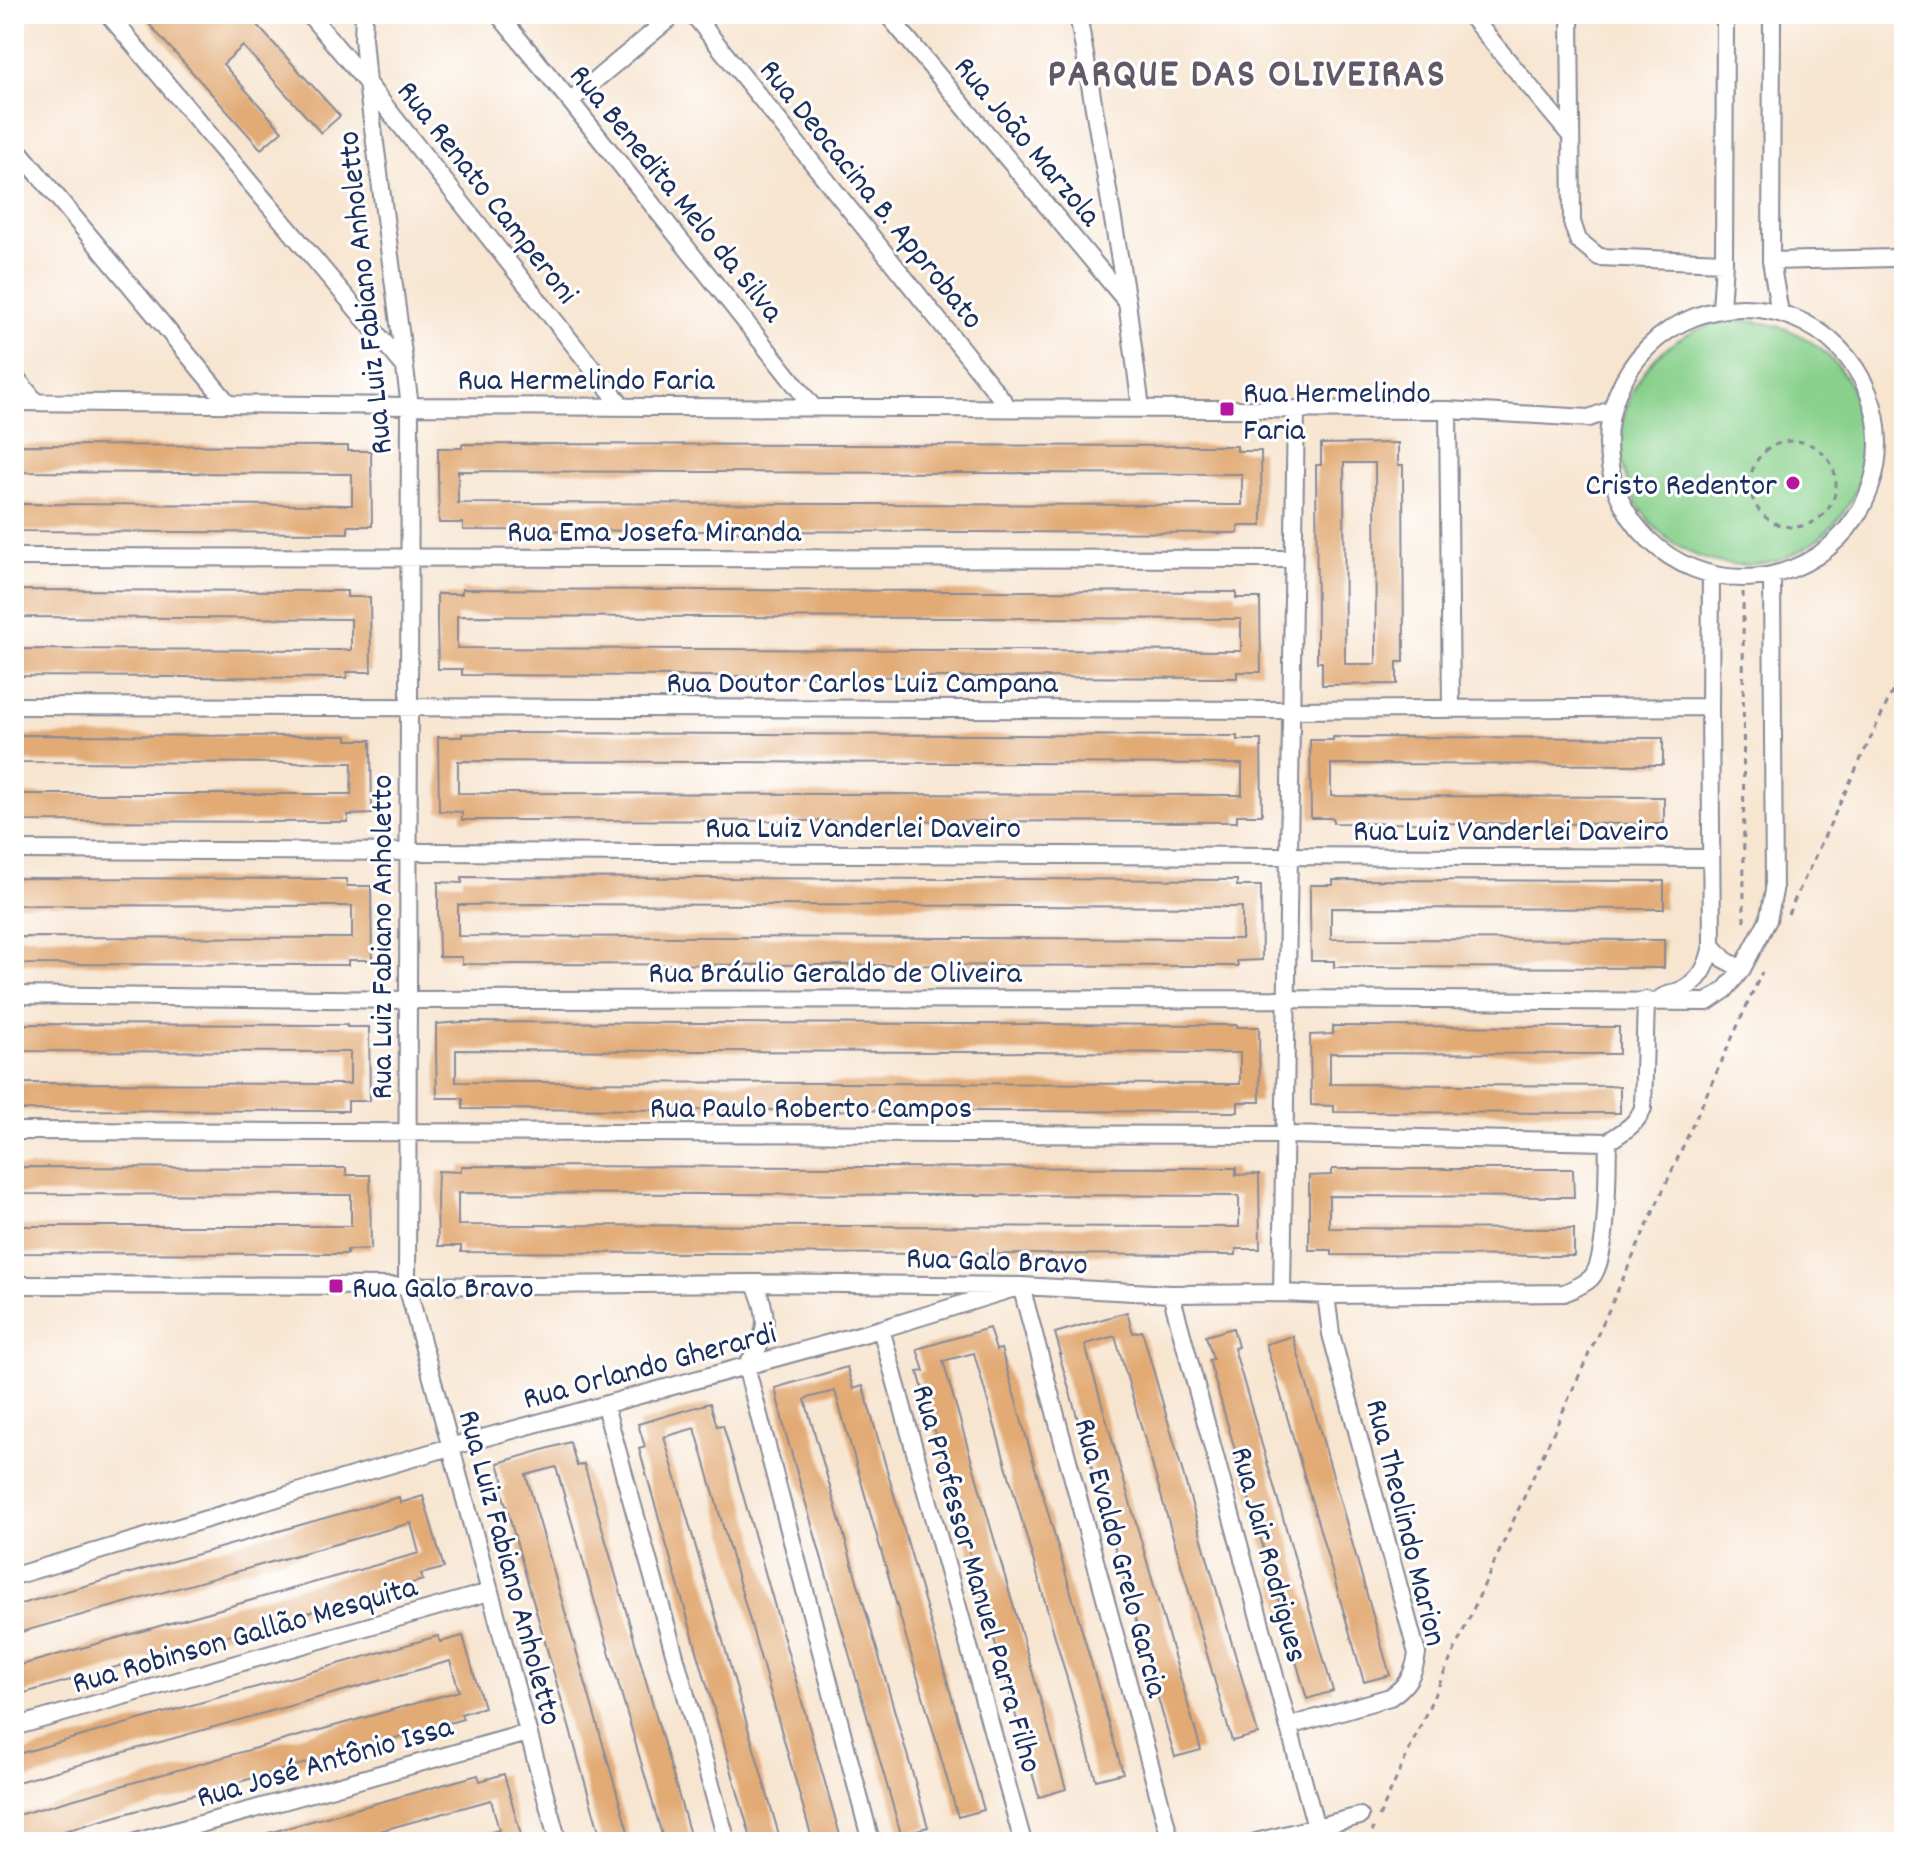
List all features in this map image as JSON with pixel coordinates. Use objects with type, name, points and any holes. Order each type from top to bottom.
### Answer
[{"type":"street","points":[[108,14],[405,367]]},
{"type":"street","name":"Rua Renato Camperoni","points":[[309,14],[622,406]]},
{"type":"street","name":"Rua Luiz Fabiano Anholetto","points":[[364,14],[367,83],[410,406],[407,1286],[558,1842]]},
{"type":"street","name":"Rua Benedita Melo da Silva","points":[[498,14],[813,407]]},
{"type":"street","points":[[570,101],[675,14]]},
{"type":"street","name":"Rua Deocacina B. Approbato","points":[[693,14],[1009,408]]},
{"type":"street","name":"Rua João Marzola","points":[[887,14],[1127,302]]},
{"type":"street","points":[[1078,14],[1127,302],[1141,408]]},
{"type":"street","points":[[1469,14],[1571,136]]},
{"type":"street","points":[[1570,14],[1572,222],[1578,240],[1599,257],[1724,262]]},
{"type":"street","points":[[1721,309],[1725,14]]},
{"type":"street","points":[[1772,14],[1771,261],[1780,313]]},
{"type":"street","points":[[14,145],[228,403]]},
{"type":"street","points":[[1771,261],[1893,258],[1904,251]]},
{"type":"street","points":[[1751,308],[1780,313],[1799,320],[1832,341],[1858,371],[1874,407],[1879,447],[1872,486],[1854,522],[1841,537],[1818,556],[1791,570],[1743,580],[1691,568],[1673,559],[1641,532],[1629,516],[1612,478],[1608,458],[1610,410],[1623,378],[1634,361],[1648,345],[1681,322],[1721,309],[1751,308]]},
{"type":"street","points":[[14,375],[36,402]]},
{"type":"street","name":"Rua Hermelindo Faria","points":[[14,402],[1448,410],[1589,418],[1610,410]]},
{"type":"street","points":[[1282,1293],[1296,409]]},
{"type":"street","points":[[1448,410],[1451,708]]},
{"type":"street","name":"Rua Hermelindo Faria","points":[[1589,418],[1608,429]]},
{"type":"street","name":"Rua Ema Josefa Miranda","points":[[14,557],[1293,559]]},
{"type":"street","points":[[1608,1142],[1629,1129],[1638,1120],[1643,1108],[1651,1000],[1681,991],[1693,983],[1703,973],[1712,945],[1711,574]]},
{"type":"street","name":"Rua Bráulio Geraldo de Oliveira","points":[[14,995],[408,1000],[1707,1002],[1725,990],[1742,969],[1768,920],[1774,891],[1772,575]]},
{"type":"street","name":"Rua Doutor Carlos Luiz Campana","points":[[14,706],[1291,710],[1710,707]]},
{"type":"street","name":"Rua Luiz Vanderlei Daveiro","points":[[14,850],[1711,858]]},
{"type":"street","points":[[1712,945],[1725,960],[1742,969]]},
{"type":"street","name":"Rua Paulo Roberto Campos","points":[[14,1131],[1285,1135],[1608,1142]]},
{"type":"street","name":"Rua Galo Bravo","points":[[14,1285],[754,1283],[1021,1286],[1171,1294],[1564,1293],[1591,1278],[1599,1266],[1603,1248],[1608,1142]]},
{"type":"street","points":[[754,1283],[763,1299],[766,1317],[764,1335],[757,1352],[746,1366],[871,1842]]},
{"type":"street","name":"Rua Orlando Gherardi","points":[[14,1576],[450,1447],[881,1329],[1021,1286]]},
{"type":"street","name":"Rua Evaldo Grelo Garcia","points":[[1021,1286],[1171,1842]]},
{"type":"street","name":"Rua Jair Rodrigues","points":[[1171,1294],[1318,1835]]},
{"type":"street","name":"Rua Theolindo Marion","points":[[1289,1726],[1390,1697],[1410,1679],[1417,1654],[1331,1334],[1326,1295]]},
{"type":"street","name":"Rua Professor Manuel Parra Filho","points":[[881,1329],[1023,1842]]},
{"type":"street","points":[[605,1406],[727,1842]]},
{"type":"street","name":"Rua Robinson Gallão Mesquita","points":[[14,1727],[489,1592]]},
{"type":"street","name":"Rua José Antônio Issa","points":[[136,1842],[527,1733]]},
{"type":"street","points":[[1256,1842],[1318,1835],[1360,1816]]},
{"type":"path","points":[[1801,442],[1816,447],[1828,458],[1836,481],[1832,504],[1816,522],[1793,528],[1770,522],[1753,504],[1749,480],[1758,458],[1777,444],[1801,442]]},
{"type":"path","points":[[1743,580],[1744,932]]},
{"type":"path","points":[[1787,916],[1904,667]]},
{"type":"path","points":[[1367,1842],[1768,960]]},
{"type":"green space","points":[[1743,321],[1790,331],[1811,342],[1829,357],[1844,375],[1855,396],[1865,443],[1855,490],[1844,511],[1829,529],[1811,544],[1790,555],[1743,565],[1696,555],[1675,544],[1657,529],[1642,511],[1631,490],[1621,443],[1631,396],[1642,375],[1657,357],[1675,342],[1696,331]]},
{"type":"building","points":[[140,14],[247,14],[340,116],[321,133],[243,46],[223,64],[282,131],[261,149]]},
{"type":"building","points":[[1398,443],[1398,465],[1403,465],[1404,662],[1397,662],[1397,684],[1322,685],[1322,662],[1317,662],[1316,465],[1321,465],[1321,444]],"holes":[[[1344,463],[1375,463],[1376,664],[1345,664]]]},
{"type":"building","points":[[462,444],[1237,446],[1237,451],[1261,451],[1262,526],[1238,526],[1238,533],[463,530],[463,523],[439,523],[438,475],[438,448],[462,448]],"holes":[[[458,471],[1242,474],[1242,505],[458,503]]]},
{"type":"building","points":[[14,445],[348,446],[348,451],[371,451],[372,526],[348,526],[348,533],[14,531],[14,504],[352,505],[352,474],[14,472]]},
{"type":"building","points":[[462,589],[1236,592],[1236,598],[1260,598],[1261,672],[1237,672],[1237,678],[462,675],[462,669],[438,669],[437,594],[462,594]],"holes":[[[457,616],[1241,619],[1241,651],[457,648]]]},
{"type":"building","points":[[16,590],[347,591],[347,597],[370,597],[371,672],[347,672],[347,678],[14,676],[14,649],[351,650],[351,619],[14,617]]},
{"type":"building","points":[[462,734],[1237,736],[1237,740],[1261,740],[1262,815],[1237,815],[1237,822],[462,820],[462,812],[439,811],[438,737],[462,737]],"holes":[[[458,761],[1242,764],[1242,795],[458,793]]]},
{"type":"building","points":[[16,735],[347,736],[347,740],[371,740],[372,814],[348,815],[348,822],[14,821],[14,794],[351,794],[352,763],[16,762]]},
{"type":"building","points":[[1333,737],[1663,738],[1663,765],[1331,764],[1331,796],[1664,797],[1664,824],[1333,823],[1333,818],[1311,818],[1310,740],[1333,740]]},
{"type":"building","points":[[462,877],[1237,880],[1237,886],[1261,886],[1262,960],[1237,961],[1238,966],[462,964],[462,957],[439,957],[438,882],[462,883]],"holes":[[[458,905],[1242,907],[1242,939],[458,936]]]},
{"type":"building","points":[[14,878],[347,879],[347,886],[371,886],[372,960],[348,960],[348,965],[14,964],[14,937],[352,938],[352,906],[14,905]]},
{"type":"building","points":[[1333,880],[1664,881],[1664,909],[1331,908],[1331,939],[1664,940],[1664,968],[1334,967],[1334,961],[1311,961],[1310,885],[1333,885]]},
{"type":"building","points":[[14,1024],[369,1027],[370,1101],[348,1101],[348,1111],[14,1110],[14,1083],[350,1084],[350,1052],[14,1051]]},
{"type":"building","points":[[436,1024],[1259,1027],[1260,1102],[1238,1102],[1238,1112],[463,1109],[463,1098],[437,1098]],"holes":[[[456,1050],[1240,1053],[1240,1084],[456,1082]]]},
{"type":"building","points":[[1333,1026],[1619,1027],[1619,1054],[1330,1053],[1330,1084],[1620,1086],[1620,1113],[1334,1112],[1334,1106],[1311,1105],[1310,1035],[1333,1034]]},
{"type":"building","points":[[461,1166],[1236,1168],[1236,1175],[1259,1174],[1260,1249],[1236,1249],[1236,1255],[461,1252],[461,1246],[438,1246],[437,1199],[438,1171],[461,1172]],"holes":[[[458,1193],[1239,1196],[1239,1227],[458,1225]]]},
{"type":"building","points":[[16,1167],[346,1168],[346,1175],[370,1175],[371,1249],[347,1250],[347,1254],[16,1253],[16,1226],[351,1226],[351,1195],[16,1194]]},
{"type":"building","points":[[1332,1169],[1573,1169],[1574,1197],[1329,1196],[1329,1228],[1574,1229],[1574,1256],[1332,1255],[1332,1250],[1309,1250],[1309,1176],[1332,1175]]},
{"type":"building","points":[[1127,1312],[1133,1333],[1142,1331],[1258,1734],[1232,1741],[1115,1336],[1086,1344],[1201,1750],[1175,1757],[1055,1333]]},
{"type":"building","points":[[989,1328],[996,1350],[1001,1349],[1123,1773],[1096,1780],[974,1353],[943,1361],[1066,1789],[1039,1797],[918,1372],[924,1371],[917,1349]]},
{"type":"building","points":[[1233,1328],[1238,1347],[1234,1348],[1333,1691],[1307,1699],[1209,1360],[1213,1359],[1206,1336]]},
{"type":"building","points":[[1293,1336],[1390,1675],[1364,1682],[1266,1344]]},
{"type":"building","points":[[847,1367],[853,1389],[863,1386],[984,1810],[958,1817],[835,1391],[807,1398],[805,1400],[928,1827],[901,1834],[775,1388]]},
{"type":"building","points":[[710,1403],[717,1426],[723,1425],[842,1842],[813,1842],[695,1428],[664,1437],[781,1842],[752,1842],[639,1449],[645,1447],[638,1424]]},
{"type":"building","points":[[570,1442],[577,1466],[584,1464],[692,1842],[664,1842],[556,1467],[526,1475],[631,1842],[602,1842],[501,1488],[505,1486],[498,1463]]},
{"type":"building","points":[[423,1496],[444,1568],[421,1574],[423,1580],[14,1696],[14,1667],[419,1553],[411,1523],[14,1634],[14,1606],[399,1497],[400,1503]]},
{"type":"building","points":[[438,1636],[440,1642],[463,1636],[484,1707],[461,1714],[463,1719],[16,1842],[14,1816],[459,1691],[450,1661],[14,1783],[14,1755]]},
{"type":"building","points":[[504,1774],[523,1842],[473,1842],[472,1838],[499,1830],[491,1800],[340,1842],[255,1842],[254,1837],[478,1775],[480,1781]]},
{"type":"place","name":"Rua Hermelindo Faria","points":[[1227,409]]},
{"type":"place","name":"Cristo Redentor","points":[[1793,483]]},
{"type":"place","name":"Rua Galo Bravo","points":[[336,1286]]},
{"type":"district","name":"PARQUE DAS OLIVEIRAS","points":[[1247,71]]}]
